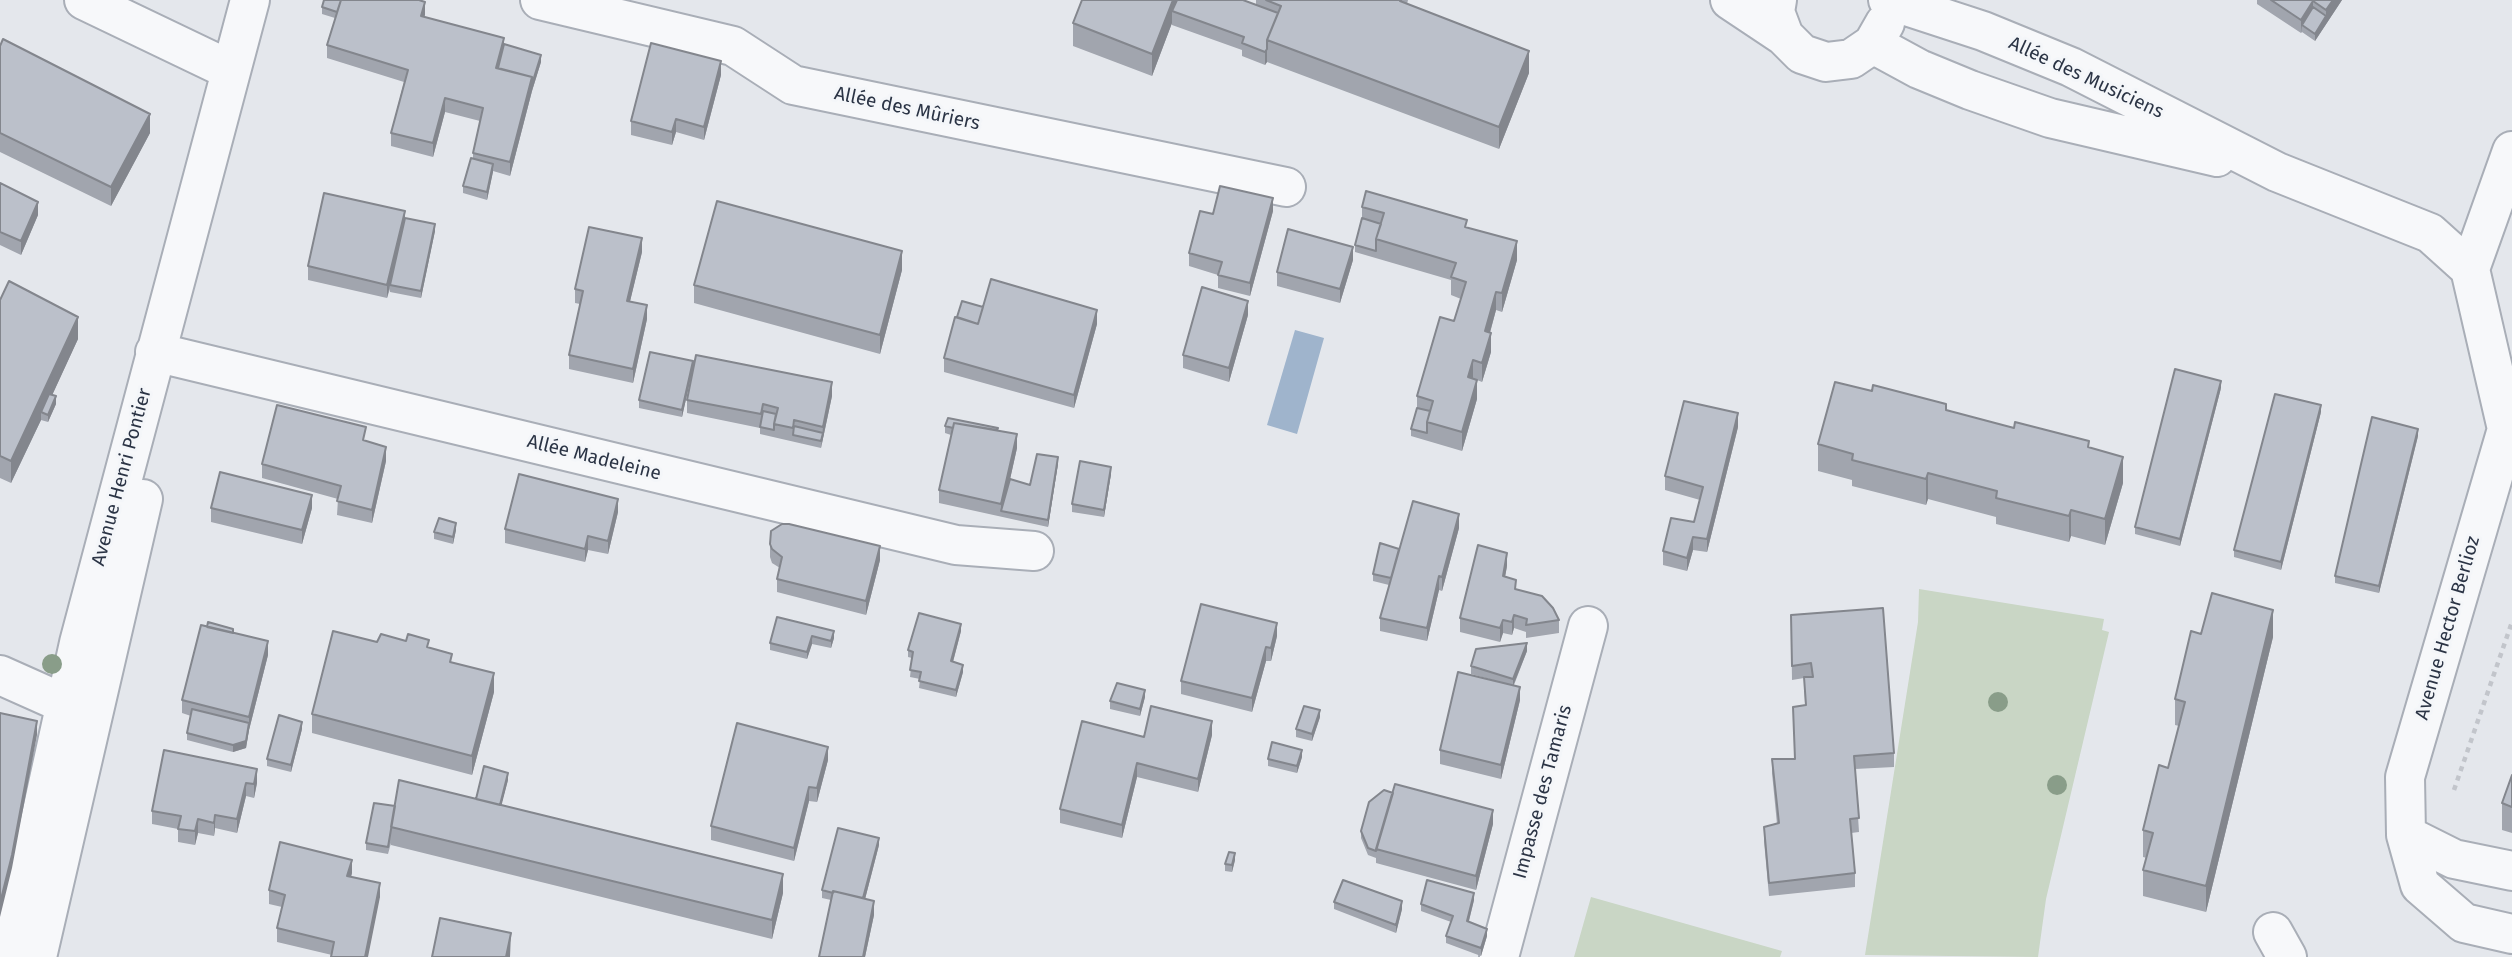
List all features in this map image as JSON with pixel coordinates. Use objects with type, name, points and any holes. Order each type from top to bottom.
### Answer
[{"type":"street","points":[[84,0],[230,70]]},
{"type":"street","name":"Avenue Henri Pontier","points":[[37,957],[165,354],[230,70],[250,0]]},
{"type":"street","name":"Avenue Henri Pontier","points":[[10,957],[65,704],[165,354],[277,0]]},
{"type":"street","name":"Allée des Mûriers","points":[[540,0],[733,46],[793,85],[1286,187]]},
{"type":"street","points":[[1730,0],[1780,18],[1802,54],[1826,62],[1851,59],[1873,44],[1885,24],[1888,0]]},
{"type":"street","name":"Allée des Musiciens","points":[[1888,0],[1983,31],[2071,67],[2277,172],[2430,233],[2470,269]]},
{"type":"street","name":"Allée des Musiciens","points":[[1873,44],[1944,80],[2050,118],[2277,172]]},
{"type":"street","points":[[2470,269],[2504,199],[2512,151]]},
{"type":"street","name":"Avenue Hector Berlioz","points":[[2470,269],[2509,423],[2405,777],[2419,842],[2420,885],[2464,923],[2512,934]]},
{"type":"street","name":"Allée Madeleine","points":[[165,354],[956,545],[1034,551]]},
{"type":"street","name":"Impasse des Tamaris","points":[[1499,957],[1588,626]]},
{"type":"street","points":[[0,675],[65,704]]},
{"type":"street","points":[[2419,842],[2454,859],[2512,871]]},
{"type":"path","points":[[2419,842],[2512,622]]},
{"type":"green space","points":[[1919,589],[2104,619],[2102,630],[2109,632],[2046,899],[2038,957],[1865,955],[1918,622]]},
{"type":"green space","points":[[1591,897],[1782,951],[1780,957],[1574,957]]},
{"type":"water","points":[[1295,330],[1324,338],[1297,434],[1267,425]]},
{"type":"building","points":[[324,0],[341,0],[337,12],[322,7]]},
{"type":"building","points":[[341,0],[419,0],[425,2],[421,16],[504,38],[496,68],[532,77],[510,162],[473,153],[483,108],[445,98],[433,143],[391,133],[408,70],[327,45]]},
{"type":"building","points":[[1082,0],[1173,0],[1152,54],[1073,23]]},
{"type":"building","points":[[1177,0],[1243,0],[1278,13],[1267,40],[1267,49],[1265,52],[1242,43],[1244,37],[1172,11]]},
{"type":"building","points":[[1266,0],[1401,0],[1529,51],[1499,127],[1267,40],[1281,6]]},
{"type":"building","points":[[2271,0],[2333,0],[2326,10],[2313,1],[2301,20]]},
{"type":"building","points":[[2313,7],[2326,16],[2315,34],[2302,25]]},
{"type":"building","points":[[3,39],[150,114],[111,187],[0,133],[0,46]]},
{"type":"building","points":[[651,43],[721,61],[704,127],[676,119],[672,132],[631,121]]},
{"type":"building","points":[[504,44],[541,55],[532,84],[532,77],[498,68]]},
{"type":"building","points":[[471,158],[493,164],[487,192],[463,186]]},
{"type":"building","points":[[0,183],[38,202],[21,241],[0,232]]},
{"type":"building","points":[[1220,186],[1273,198],[1250,283],[1218,275],[1222,262],[1189,253],[1200,211],[1213,214]]},
{"type":"building","points":[[1366,191],[1467,220],[1465,227],[1517,241],[1502,293],[1496,292],[1485,331],[1491,333],[1482,363],[1473,360],[1468,377],[1477,380],[1462,432],[1427,422],[1433,401],[1417,396],[1440,317],[1454,321],[1466,282],[1451,277],[1456,263],[1376,239],[1384,213],[1362,207]]},
{"type":"building","points":[[324,193],[405,211],[387,285],[308,266]]},
{"type":"building","points":[[717,201],[902,251],[880,335],[694,285]]},
{"type":"building","points":[[405,218],[435,224],[421,291],[390,285]]},
{"type":"building","points":[[1362,218],[1381,224],[1376,239],[1376,251],[1355,245]]},
{"type":"building","points":[[589,227],[642,238],[627,301],[647,305],[633,369],[569,355],[583,291],[575,289]]},
{"type":"building","points":[[1288,229],[1353,247],[1340,289],[1277,272]]},
{"type":"building","points":[[991,279],[1097,310],[1074,395],[944,358],[955,317],[978,324]]},
{"type":"building","points":[[9,281],[78,317],[11,461],[0,456],[0,300]]},
{"type":"building","points":[[1202,287],[1248,301],[1229,368],[1183,355]]},
{"type":"building","points":[[962,301],[983,307],[978,324],[957,317]]},
{"type":"building","points":[[650,352],[693,361],[682,410],[639,400]]},
{"type":"building","points":[[696,355],[832,382],[823,427],[794,420],[793,428],[774,424],[778,408],[763,404],[761,414],[687,400]]},
{"type":"building","points":[[2175,369],[2221,381],[2180,539],[2135,527]]},
{"type":"building","points":[[1835,382],[1872,391],[1873,385],[1946,404],[1946,410],[2014,428],[2015,422],[2089,441],[2088,447],[2123,457],[2105,519],[2071,510],[2069,516],[1996,498],[1997,491],[1928,473],[1926,479],[1852,460],[1853,454],[1818,444]]},
{"type":"building","points":[[49,394],[56,396],[48,415],[41,412]]},
{"type":"building","points":[[2275,394],[2321,405],[2281,562],[2234,550]]},
{"type":"building","points":[[1684,401],[1738,413],[1707,539],[1693,537],[1687,558],[1663,551],[1671,518],[1694,522],[1703,487],[1665,476]]},
{"type":"building","points":[[277,405],[366,427],[363,440],[386,447],[372,510],[337,501],[341,486],[262,464]]},
{"type":"building","points":[[1417,408],[1430,411],[1427,433],[1411,429]]},
{"type":"building","points":[[763,411],[776,414],[774,430],[760,427]]},
{"type":"building","points":[[2372,417],[2418,429],[2379,586],[2335,576]]},
{"type":"building","points":[[948,418],[998,428],[997,430],[954,423],[953,428],[945,426]]},
{"type":"building","points":[[954,423],[1017,434],[1001,504],[939,490]]},
{"type":"building","points":[[794,426],[823,433],[821,441],[793,435]]},
{"type":"building","points":[[1037,454],[1058,457],[1048,520],[1001,511],[1010,479],[1030,485]]},
{"type":"building","points":[[1080,461],[1111,467],[1104,510],[1072,504]]},
{"type":"building","points":[[220,472],[312,495],[302,530],[211,508]]},
{"type":"building","points":[[519,474],[618,499],[608,541],[588,536],[585,549],[505,529]]},
{"type":"building","points":[[1413,501],[1459,514],[1442,577],[1439,576],[1427,628],[1380,618]]},
{"type":"building","points":[[439,518],[456,523],[453,537],[434,532]]},
{"type":"building","points":[[782,524],[880,546],[866,601],[777,579],[782,557],[772,549],[771,531]]},
{"type":"building","points":[[1380,543],[1399,549],[1391,578],[1373,574]]},
{"type":"building","points":[[1478,545],[1507,553],[1503,576],[1516,580],[1515,589],[1542,596],[1559,620],[1526,625],[1527,619],[1514,615],[1512,622],[1503,620],[1500,628],[1460,618]]},
{"type":"building","points":[[2212,593],[2273,610],[2206,886],[2143,870],[2153,833],[2143,830],[2159,765],[2168,768],[2185,702],[2175,699],[2191,631],[2201,634]]},
{"type":"building","points":[[1201,604],[1277,623],[1271,648],[1266,647],[1252,698],[1181,681]]},
{"type":"building","points":[[1883,608],[1894,753],[1854,756],[1859,818],[1850,819],[1855,873],[1769,883],[1764,827],[1779,823],[1772,759],[1795,759],[1793,707],[1806,705],[1804,677],[1813,677],[1811,663],[1792,666],[1791,615]]},
{"type":"building","points":[[919,613],[961,624],[951,661],[963,665],[956,690],[919,681],[921,672],[910,670],[913,652],[908,650]]},
{"type":"building","points":[[777,617],[834,631],[831,641],[812,636],[807,652],[770,643]]},
{"type":"building","points":[[208,622],[233,629],[233,633],[207,627]]},
{"type":"building","points":[[201,625],[268,641],[249,717],[182,700]]},
{"type":"building","points":[[333,631],[377,642],[381,634],[406,641],[408,634],[429,640],[427,647],[452,654],[450,662],[494,673],[472,756],[312,714]]},
{"type":"building","points":[[1527,643],[1513,679],[1471,666],[1476,649]]},
{"type":"building","points":[[1458,672],[1520,687],[1501,765],[1440,750]]},
{"type":"building","points":[[1117,683],[1145,690],[1140,709],[1110,701]]},
{"type":"building","points":[[1151,706],[1212,721],[1198,779],[1137,763],[1122,825],[1060,809],[1082,721],[1144,737]]},
{"type":"building","points":[[1304,706],[1320,710],[1312,734],[1296,729]]},
{"type":"building","points":[[192,709],[249,723],[246,741],[233,745],[187,733]]},
{"type":"building","points":[[0,713],[37,721],[12,855],[0,903]]},
{"type":"building","points":[[279,715],[302,722],[291,765],[267,759]]},
{"type":"building","points":[[737,723],[828,747],[817,788],[809,787],[794,848],[711,826]]},
{"type":"building","points":[[1272,742],[1302,750],[1297,766],[1268,759]]},
{"type":"building","points":[[164,750],[257,769],[254,784],[246,783],[237,819],[215,815],[214,823],[198,819],[195,831],[178,829],[181,816],[152,811]]},
{"type":"building","points":[[484,766],[508,773],[500,805],[476,799]]},
{"type":"building","points":[[2512,775],[2512,807],[2502,803]]},
{"type":"building","points":[[399,780],[783,874],[772,920],[391,827]]},
{"type":"building","points":[[1395,784],[1493,810],[1476,876],[1376,849]]},
{"type":"building","points":[[1384,790],[1393,793],[1376,851],[1368,848],[1361,831],[1369,802]]},
{"type":"building","points":[[374,803],[395,806],[388,847],[366,843]]},
{"type":"building","points":[[838,828],[879,838],[863,898],[822,890]]},
{"type":"building","points":[[280,842],[352,860],[347,876],[380,883],[365,957],[331,957],[334,942],[277,928],[285,895],[269,890]]},
{"type":"building","points":[[1229,852],[1235,853],[1232,865],[1225,864]]},
{"type":"building","points":[[1343,880],[1402,901],[1396,925],[1334,902]]},
{"type":"building","points":[[1427,880],[1474,893],[1467,921],[1487,929],[1481,948],[1446,936],[1453,916],[1421,904]]},
{"type":"building","points":[[833,891],[874,901],[863,957],[819,957]]},
{"type":"building","points":[[440,918],[511,933],[506,957],[432,957]]}]
